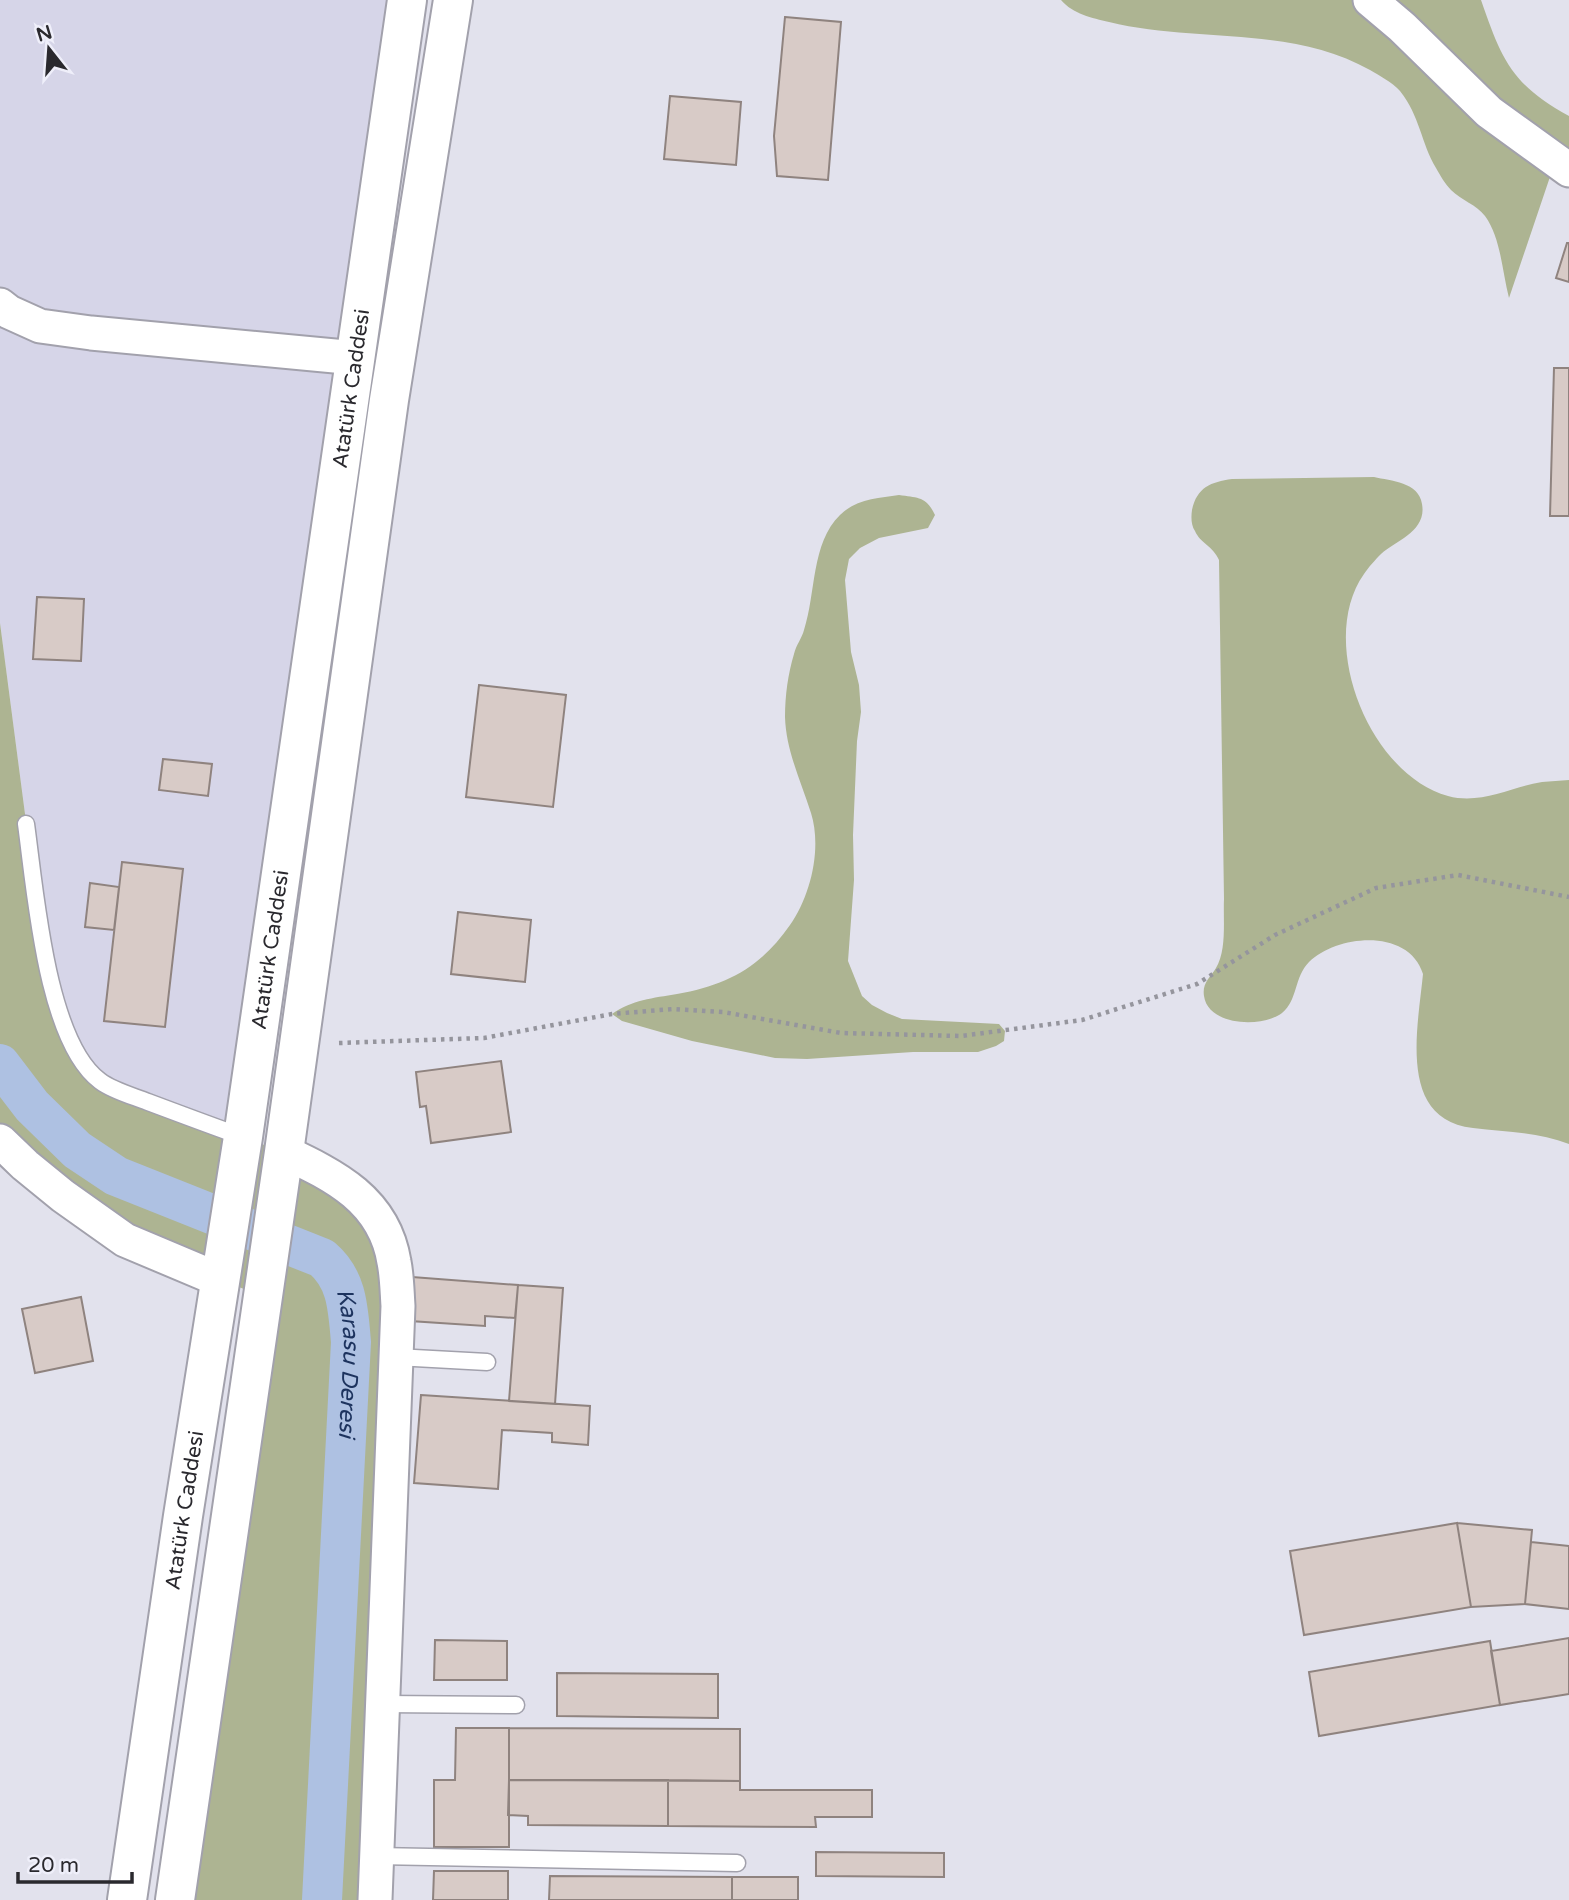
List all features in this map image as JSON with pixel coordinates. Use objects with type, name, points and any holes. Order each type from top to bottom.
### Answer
[{"type":"highway","name":"Atatürk Caddesi","points":[[127,1900],[243,1137],[407,0]]},
{"type":"highway","name":"Atatürk Caddesi","points":[[175,1900],[264,1297],[389,400],[453,0]]},
{"type":"street","points":[[1370,0],[1402,27],[1489,112],[1569,170]]},
{"type":"street","points":[[0,305],[40,326],[105,335],[356,358]]},
{"type":"street","points":[[0,1141],[63,1196],[125,1240],[220,1280]]},
{"type":"street","points":[[284,1152],[335,1176],[371,1209],[381,1225],[394,1261],[398,1306],[374,1900]]},
{"type":"lane","points":[[26,824],[51,979],[71,1043],[87,1068],[100,1082],[123,1093],[243,1137]]},
{"type":"lane","points":[[396,1357],[487,1362]]},
{"type":"lane","points":[[382,1704],[516,1704]]},
{"type":"lane","points":[[376,1856],[737,1863]]},
{"type":"path","points":[[299,1044],[485,1038],[612,1014],[673,1009],[723,1012],[841,1032],[961,1036],[1082,1020],[1197,984],[1275,935],[1376,888],[1458,875],[1569,897]]},
{"type":"shaded area","points":[[0,0],[407,0],[243,1137],[123,1093],[71,1043],[36,898],[0,623]]},
{"type":"green space","points":[[1061,0],[1481,0],[1495,39],[1511,68],[1534,93],[1569,116],[1569,170],[1555,162],[1509,298],[1498,244],[1485,216],[1449,188],[1431,159],[1407,100],[1386,79],[1340,56],[1308,46],[1141,28],[1083,15]]},
{"type":"green space","points":[[1374,477],[1396,481],[1416,491],[1422,504],[1422,513],[1415,528],[1381,554],[1364,574],[1351,602],[1346,634],[1349,669],[1359,703],[1374,734],[1395,762],[1420,783],[1448,796],[1484,797],[1530,784],[1569,780],[1569,1144],[1534,1135],[1473,1128],[1449,1121],[1432,1108],[1422,1090],[1418,1068],[1418,1019],[1423,974],[1415,959],[1403,949],[1372,940],[1354,941],[1322,953],[1304,968],[1287,1008],[1273,1018],[1262,1021],[1225,1019],[1208,1006],[1204,996],[1205,984],[1216,968],[1222,952],[1224,934],[1219,560],[1194,529],[1191,515],[1194,502],[1206,487],[1232,479]]},
{"type":"green space","points":[[899,495],[921,499],[928,504],[935,515],[928,528],[879,538],[860,548],[849,559],[845,580],[851,652],[859,685],[861,712],[857,741],[854,880],[848,961],[862,996],[887,1013],[902,1019],[999,1024],[1005,1031],[1004,1041],[978,1052],[775,1058],[692,1041],[622,1021],[612,1014],[643,1000],[712,985],[755,963],[779,940],[804,900],[813,871],[815,841],[811,813],[791,754],[786,730],[786,701],[792,662],[808,616],[819,554],[831,527],[840,515],[853,506],[868,500]]},
{"type":"green space","points":[[0,623],[36,898],[48,968],[87,1068],[190,1118],[284,1152],[390,1245],[375,1900],[175,1900],[263,1297],[125,1240],[0,1141]]},
{"type":"building","points":[[785,17],[841,22],[828,180],[777,176],[774,136]]},
{"type":"building","points":[[670,96],[741,102],[736,165],[664,159]]},
{"type":"building","points":[[1569,243],[1569,282],[1556,278]]},
{"type":"building","points":[[1554,368],[1569,368],[1569,516],[1550,516]]},
{"type":"building","points":[[37,597],[84,599],[81,661],[33,659]]},
{"type":"building","points":[[479,685],[566,695],[553,807],[466,797]]},
{"type":"building","points":[[163,759],[212,764],[208,796],[159,790]]},
{"type":"building","points":[[122,862],[183,869],[165,1027],[104,1021]]},
{"type":"building","points":[[90,883],[119,887],[114,930],[85,927]]},
{"type":"building","points":[[458,912],[531,920],[525,982],[451,974]]},
{"type":"building","points":[[501,1061],[511,1132],[431,1143],[426,1106],[420,1107],[416,1072]]},
{"type":"building","points":[[412,1277],[518,1285],[515,1318],[485,1316],[485,1326],[410,1321]]},
{"type":"building","points":[[518,1285],[563,1288],[555,1404],[509,1401]]},
{"type":"building","points":[[81,1297],[93,1361],[35,1373],[22,1309]]},
{"type":"building","points":[[421,1395],[590,1406],[588,1445],[552,1442],[552,1433],[502,1430],[498,1489],[414,1483]]},
{"type":"building","points":[[1457,1523],[1532,1530],[1525,1604],[1471,1607]]},
{"type":"building","points":[[1457,1523],[1471,1607],[1304,1635],[1290,1551]]},
{"type":"building","points":[[1531,1542],[1569,1546],[1569,1609],[1525,1604]]},
{"type":"building","points":[[1569,1638],[1569,1694],[1500,1705],[1491,1651]]},
{"type":"building","points":[[435,1640],[507,1641],[507,1680],[434,1680]]},
{"type":"building","points":[[1490,1641],[1500,1705],[1319,1736],[1309,1672]]},
{"type":"building","points":[[557,1673],[718,1674],[718,1718],[557,1716]]},
{"type":"building","points":[[456,1728],[509,1728],[509,1847],[434,1847],[434,1780],[455,1780]]},
{"type":"building","points":[[509,1728],[740,1729],[740,1781],[509,1780]]},
{"type":"building","points":[[509,1780],[668,1780],[668,1826],[528,1825],[528,1816],[508,1815]]},
{"type":"building","points":[[668,1780],[740,1781],[740,1790],[872,1790],[872,1817],[815,1817],[816,1827],[668,1826]]},
{"type":"building","points":[[816,1852],[944,1853],[944,1877],[816,1876]]},
{"type":"building","points":[[434,1871],[508,1871],[508,1900],[433,1900]]},
{"type":"building","points":[[550,1876],[732,1877],[732,1900],[549,1900]]},
{"type":"building","points":[[732,1877],[798,1877],[798,1900],[732,1900]]},
{"type":"waterway","name":"Karasu Deresi","points":[[0,1064],[32,1106],[77,1150],[116,1176],[322,1258],[342,1286],[351,1342],[322,1900]]}]
